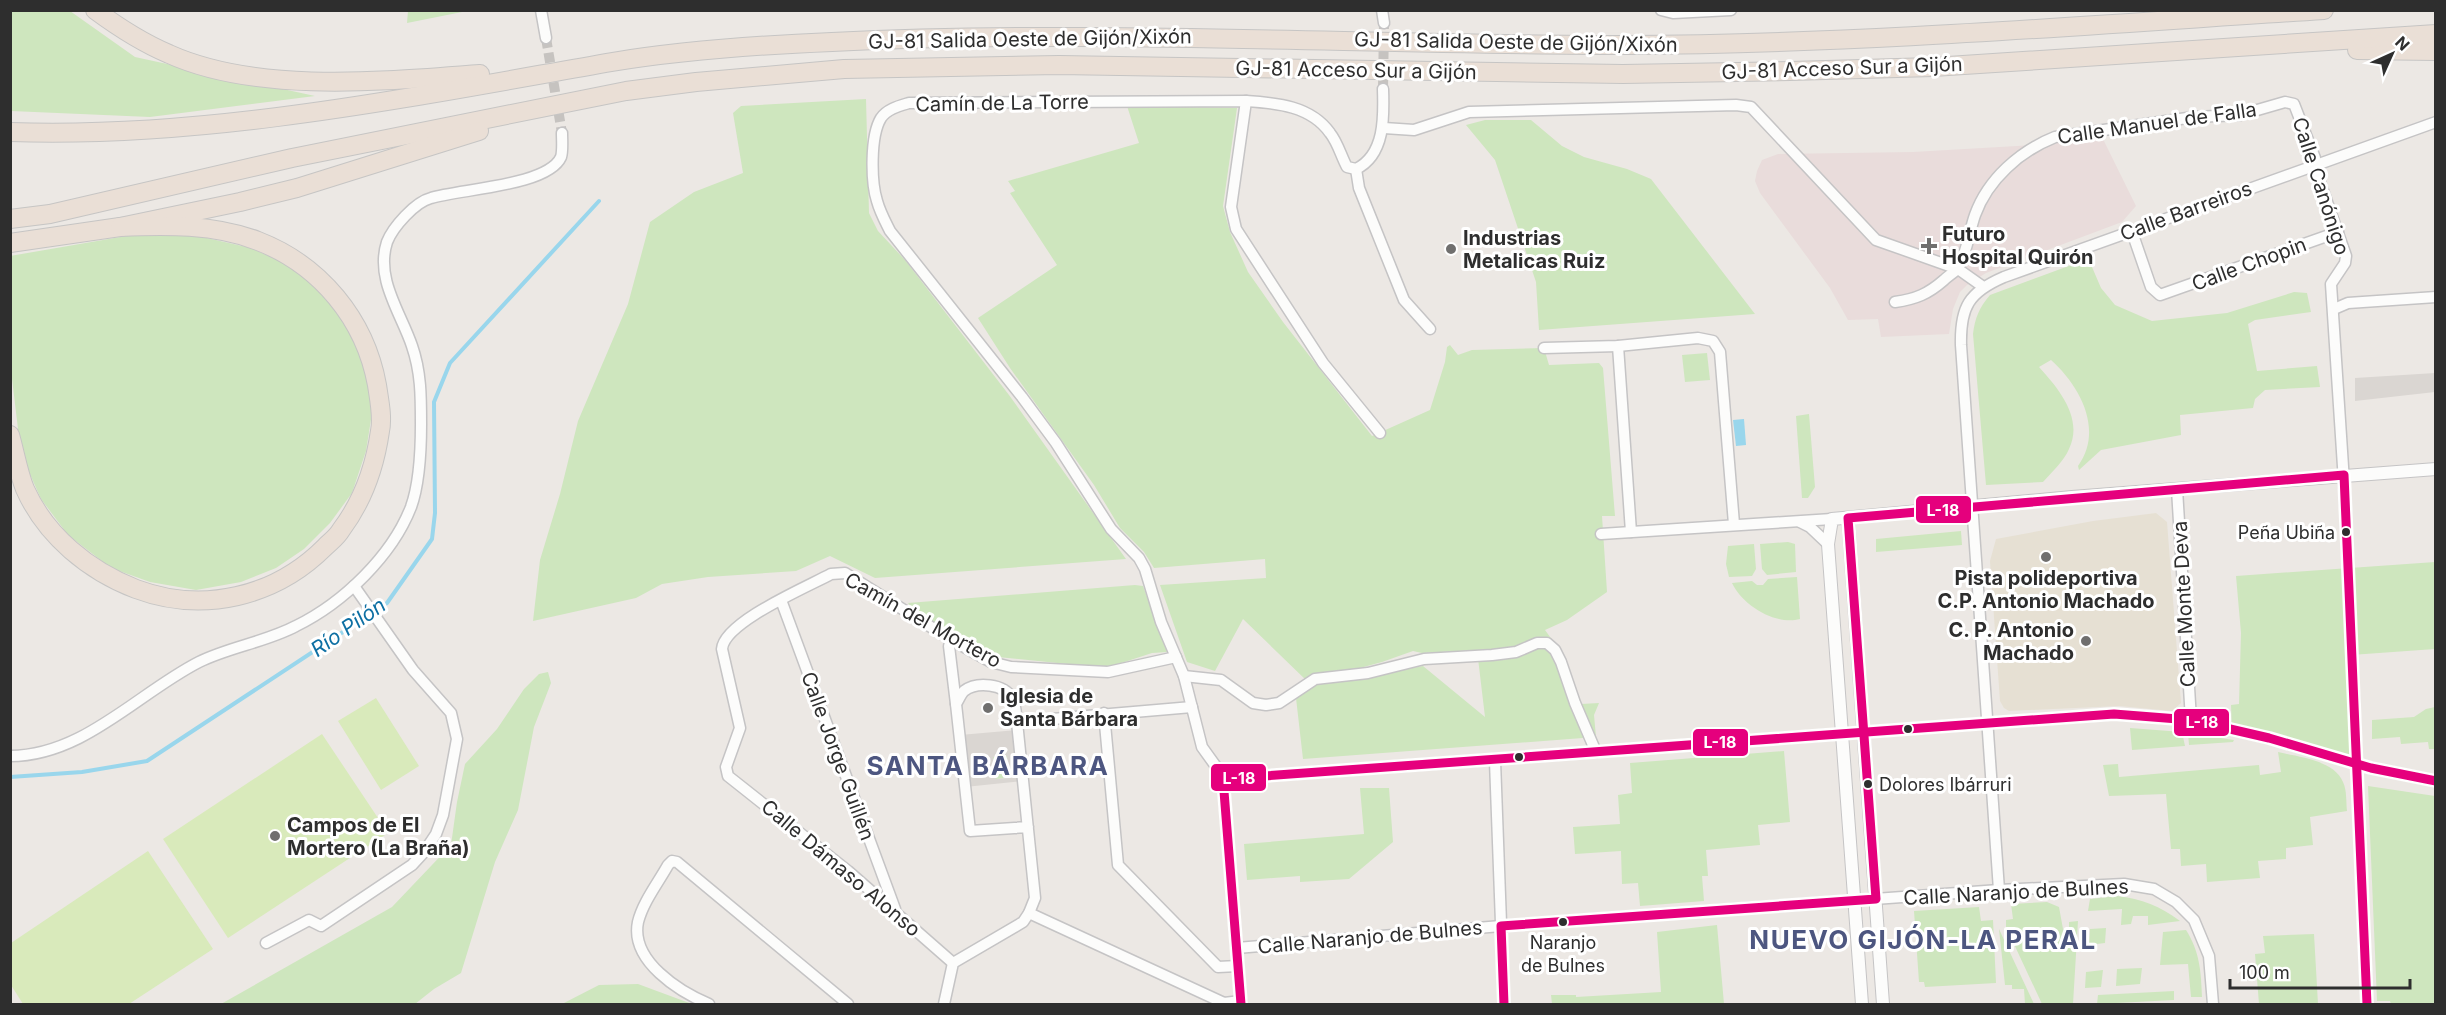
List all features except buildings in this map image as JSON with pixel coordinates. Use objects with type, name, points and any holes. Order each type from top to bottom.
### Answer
[{"type":"highway","points":[[95,10],[122,29],[170,55],[251,77],[320,82],[475,74],[602,64]]},
{"type":"highway","name":"GJ-81 Salida Oeste de Gijón/Xixón","points":[[602,64],[707,50],[834,42],[1077,36],[1623,45],[1789,42],[1927,37],[2324,10]]},
{"type":"highway","points":[[2274,45],[2436,34]]},
{"type":"highway","points":[[2274,45],[2358,50],[2436,51]]},
{"type":"highway","name":"GJ-81 Acceso Sur a Gijón","points":[[570,103],[626,91],[696,82],[844,69],[1059,65],[1623,74],[1933,67],[2274,45]]},
{"type":"highway","points":[[10,132],[145,129],[297,114],[602,64]]},
{"type":"highway","points":[[10,219],[50,214],[292,158],[570,103]]},
{"type":"highway","points":[[10,243],[120,227],[297,188],[570,103]]},
{"type":"highway","points":[[10,435],[25,488],[46,524],[73,553],[112,580],[158,597],[196,601],[237,598],[279,582],[310,562],[340,532],[357,504],[372,470],[381,429],[379,399],[373,363],[358,327],[337,296],[320,279],[290,256],[257,240],[223,231],[162,226],[120,227]]},
{"type":"street","points":[[541,10],[546,38]]},
{"type":"street","points":[[1382,10],[1384,23]]},
{"type":"street","points":[[1661,10],[1673,13],[1731,10]]},
{"type":"street","points":[[1383,89],[1384,129],[1369,157],[1362,166],[1356,169],[1359,188],[1404,300],[1430,329]]},
{"type":"street","points":[[1246,101],[1231,207],[1236,229],[1323,363],[1380,433]]},
{"type":"street","name":"Camín de La Torre","points":[[1223,779],[1202,747],[1184,676],[1161,622],[1145,569],[1139,558],[1111,529],[1056,443],[1022,397],[890,231],[876,198],[873,170],[875,138],[881,119],[886,113],[909,104],[1246,101],[1300,109],[1320,121],[1332,135],[1347,167],[1356,169]]},
{"type":"street","name":"Calle Canónigo","points":[[2285,102],[2294,104],[2315,158],[2314,165],[2346,256],[2345,263],[2331,284],[2344,475],[2367,1005]]},
{"type":"street","name":"Calle Manuel de Falla","points":[[1958,269],[1976,213],[1986,193],[2007,167],[2034,145],[2055,136],[2194,117],[2240,115],[2285,102]]},
{"type":"street","points":[[1384,129],[1414,130],[1469,112],[1736,105],[1751,107],[1876,240],[1958,269],[1982,286],[1966,307],[1960,326],[1999,890]]},
{"type":"street","name":"Calle Barreiros","points":[[1982,286],[2436,122]]},
{"type":"street","points":[[10,756],[26,756],[74,741],[198,662],[295,627],[318,614],[354,586],[373,567],[402,526],[411,506],[421,444],[421,378],[412,345],[392,300],[383,263],[388,241],[408,212],[430,198],[502,185],[551,169],[561,156],[562,133]]},
{"type":"street","name":"Calle Chopin","points":[[2132,232],[2151,287],[2160,295],[2338,232]]},
{"type":"street","points":[[1895,302],[1929,293],[1958,269]]},
{"type":"street","points":[[2334,309],[2348,303],[2436,297]]},
{"type":"street","points":[[1544,348],[1618,346],[1698,339],[1713,341],[1720,352],[1734,524]]},
{"type":"street","points":[[1618,346],[1631,532]]},
{"type":"street","points":[[1601,534],[1848,518],[2436,469]]},
{"type":"street","name":"Calle Monte Deva","points":[[2177,489],[2191,720]]},
{"type":"street","points":[[1848,518],[1883,1005]]},
{"type":"street","points":[[1832,519],[1828,544],[1862,1005]]},
{"type":"street","points":[[1797,520],[1810,527],[1828,544]]},
{"type":"street","name":"Camín del Mortero","points":[[781,600],[839,573],[844,573],[991,662],[1011,667],[1108,672],[1176,657]]},
{"type":"street","points":[[266,943],[309,920],[321,926],[412,865],[436,834],[443,815],[457,739],[451,713],[413,670],[354,586]]},
{"type":"street","name":"Calle Dámaso Alonso","points":[[781,600],[743,621],[726,635],[722,642],[740,728],[726,767],[728,776],[848,871],[953,963]]},
{"type":"street","name":"Calle Jorge Guillén","points":[[781,600],[896,912]]},
{"type":"street","points":[[1184,676],[1221,680],[1253,703],[1266,705],[1279,703],[1316,679],[1368,673],[1424,659],[1492,656],[1516,652],[1537,643],[1547,643],[1555,650],[1561,662],[1575,703],[1596,752]]},
{"type":"street","points":[[949,646],[970,831],[1028,827]]},
{"type":"street","points":[[944,1005],[953,963],[1023,922],[1035,897],[1014,700],[1005,690],[997,686],[972,687],[962,692],[957,704]]},
{"type":"street","points":[[1017,722],[1192,707]]},
{"type":"street","points":[[1104,713],[1118,866],[1218,967],[1238,966]]},
{"type":"street","points":[[1029,913],[1224,1004],[1241,1003],[1223,779],[1495,761],[2114,714],[2191,720],[2269,738],[2356,764],[2436,781]]},
{"type":"street","points":[[1495,761],[1504,1005]]},
{"type":"street","points":[[709,1005],[688,996],[665,979],[646,955],[637,928],[641,914],[668,864],[672,861],[677,862],[848,1005]]},
{"type":"street","name":"Calle Naranjo de Bulnes","points":[[1237,948],[1501,926],[1999,890],[2124,884],[2154,889],[2176,902],[2194,920],[2210,956],[2213,1005]]},
{"type":"shaded area","name":"Futuro Hospital Quirón","points":[[2101,135],[2136,206],[2122,222],[1986,273],[1967,285],[1960,292],[1953,309],[1949,334],[1881,337],[1878,319],[1848,320],[1830,288],[1760,193],[1755,181],[1762,160],[1778,154],[1913,152],[2049,144]]},
{"type":"shaded area","points":[[2435,373],[2435,392],[2355,401],[2355,378]]},
{"type":"shaded area","name":"C. P. Antonio Machado","points":[[2156,513],[2167,522],[2181,703],[2172,711],[2119,706],[2009,711],[2004,708],[2000,701],[1990,561],[1996,539],[2093,521]]},
{"type":"shaded area","points":[[1017,730],[1023,781],[965,787],[960,735]],"holes":[[[1007,756],[1009,778],[996,779],[993,757]]]},
{"type":"green space","points":[[11,10],[70,11],[135,57],[315,96],[150,117],[11,111]]},
{"type":"green space","points":[[408,10],[467,11],[407,23]]},
{"type":"green space","points":[[866,99],[869,213],[878,231],[905,260],[1009,395],[1126,559],[875,578],[830,556],[796,571],[708,577],[662,584],[636,598],[533,621],[540,560],[560,494],[578,421],[628,304],[650,222],[694,192],[743,173],[733,113],[741,106]]},
{"type":"green space","points":[[1127,106],[1237,108],[1223,206],[1230,232],[1248,272],[1283,322],[1372,436],[1430,410],[1445,362],[1447,347],[1450,345],[1458,355],[1472,350],[1544,348],[1549,365],[1599,363],[1603,368],[1615,516],[1602,516],[1607,592],[1567,620],[1545,630],[1564,656],[1581,704],[1599,703],[1594,715],[1596,737],[1303,759],[1296,698],[1321,682],[1349,680],[1423,666],[1485,717],[1477,650],[1422,653],[1413,651],[1308,682],[1243,619],[1215,671],[1187,662],[1160,585],[1266,578],[1265,559],[1154,568],[1144,552],[1120,528],[1094,485],[1010,368],[978,318],[1057,265],[1010,193],[1015,191],[1008,181],[1139,143]]},
{"type":"green space","points":[[1485,120],[1531,120],[1562,146],[1584,157],[1627,169],[1651,179],[1755,314],[1539,330],[1536,282],[1495,160],[1466,125]]},
{"type":"green space","points":[[132,235],[198,236],[251,248],[290,266],[314,282],[343,315],[364,356],[373,407],[366,451],[352,493],[330,523],[304,549],[276,568],[241,582],[196,590],[150,582],[111,568],[68,535],[41,499],[21,454],[10,362],[10,256]]},
{"type":"green space","points":[[2093,257],[2092,267],[2101,288],[2115,305],[2152,321],[2227,313],[2294,292],[2307,293],[2311,312],[2255,320],[2248,324],[2257,371],[2317,366],[2320,387],[2265,390],[2255,399],[2253,408],[2180,415],[2181,435],[2101,450],[2079,470],[2078,466],[2089,438],[2089,423],[2079,395],[2071,382],[2051,360],[2039,367],[2061,394],[2071,415],[2073,437],[2067,453],[2043,482],[1986,485],[1973,334],[1978,313],[1990,295]]},
{"type":"green space","points":[[1707,353],[1710,380],[1685,382],[1682,355]]},
{"type":"green space","points":[[1809,414],[1815,487],[1808,498],[1802,498],[1796,416]]},
{"type":"green space","points":[[1961,531],[1962,545],[1876,552],[1876,539]]},
{"type":"green space","points":[[1788,542],[1795,544],[1796,572],[1767,575],[1762,569],[1760,544]]},
{"type":"green space","points":[[1754,544],[1756,569],[1752,576],[1729,577],[1726,564],[1728,546]]},
{"type":"green space","points":[[2435,562],[2435,649],[2351,655],[2356,764],[2232,730],[2231,705],[2239,704],[2241,633],[2236,576]]},
{"type":"green space","points":[[1797,577],[1800,619],[1791,620],[1761,612],[1743,599],[1732,583],[1752,581],[1757,585],[1763,585],[1768,579]]},
{"type":"green space","points":[[1143,586],[1167,652],[1152,653],[1106,668],[998,657],[917,614],[908,603]]},
{"type":"green space","points":[[548,672],[551,683],[534,727],[518,810],[495,862],[461,973],[434,989],[415,1004],[221,1004],[392,907],[451,845],[465,764],[497,729],[524,689],[539,674]]},
{"type":"green space","name":"Campos de El Mortero (La Braña)","points":[[376,698],[419,766],[381,790],[338,721]]},
{"type":"green space","points":[[2435,707],[2435,749],[2429,749],[2428,742],[2401,744],[2400,737],[2372,739],[2372,720],[2414,717],[2426,709]]},
{"type":"green space","points":[[2130,728],[2182,732],[2185,746],[2132,750]]},
{"type":"green space","points":[[2188,733],[2234,740],[2233,742],[2189,745]]},
{"type":"green space","name":"Campos de El Mortero (La Braña)","points":[[322,734],[388,833],[228,938],[163,839]]},
{"type":"green space","points":[[1784,751],[1790,822],[1758,825],[1760,845],[1706,850],[1708,876],[1702,876],[1704,901],[1640,906],[1638,883],[1622,884],[1621,851],[1575,854],[1573,827],[1620,824],[1618,795],[1632,793],[1630,763]]},
{"type":"green space","points":[[2278,752],[2315,761],[2332,769],[2344,785],[2347,811],[2310,817],[2313,845],[2286,848],[2286,859],[2258,861],[2260,878],[2207,882],[2206,864],[2181,866],[2180,849],[2171,849],[2166,794],[2109,796],[2103,765],[2118,764],[2119,777],[2259,765],[2260,775],[2281,772]]},
{"type":"green space","points":[[1007,756],[1009,778],[995,779],[993,757]]},
{"type":"green space","points":[[2368,786],[2435,796],[2435,1004],[2391,1004],[2390,1001],[2377,1001]]},
{"type":"green space","points":[[1360,788],[1389,788],[1393,842],[1349,879],[1300,882],[1300,876],[1247,880],[1244,844],[1364,834]]},
{"type":"green space","points":[[148,851],[213,949],[129,1004],[23,1004],[11,985],[11,943]]},
{"type":"green space","points":[[2117,896],[2150,904],[2180,921],[2148,925],[2148,916],[2133,916],[2131,924],[2121,925],[2122,909],[2088,911],[2090,899]]},
{"type":"green space","points":[[2047,902],[2059,907],[2063,929],[2069,928],[2069,922],[2078,921],[2073,1004],[2042,1004],[2006,927],[2006,920],[2013,919],[2011,904]]},
{"type":"green space","points":[[1979,907],[1981,921],[1993,920],[1996,983],[1925,987],[1924,982],[1919,982],[1914,911]]},
{"type":"green space","points":[[1717,925],[1724,1004],[1552,1004],[1551,995],[1576,995],[1576,997],[1661,992],[1657,932]]},
{"type":"green space","points":[[2106,928],[2105,943],[2089,945],[2090,929]]},
{"type":"green space","points":[[1999,929],[2034,1004],[2025,1004],[2024,989],[2012,989],[2012,985],[2005,985]]},
{"type":"green space","points":[[2186,930],[2197,954],[2202,997],[2191,997],[2188,964],[2160,965],[2163,932]]},
{"type":"green space","points":[[2314,934],[2318,1004],[2259,1004],[2255,954],[2265,953],[2263,936]]},
{"type":"green space","points":[[2142,968],[2140,984],[2116,986],[2117,969]]},
{"type":"green space","points":[[2103,970],[2101,987],[2085,988],[2086,972]]},
{"type":"green space","points":[[638,984],[692,1004],[562,1004],[599,985]]},
{"type":"green space","points":[[2174,991],[2174,1000],[2097,1004],[2098,995]]},
{"type":"water","points":[[1744,419],[1746,445],[1736,446],[1733,420]]},
{"type":"waterway","name":"Río Pilón","points":[[10,777],[82,772],[147,761],[387,603],[432,539],[435,513],[434,402],[450,363],[599,201]]},
{"type":"tunnel","points":[[1383,89],[1384,23]]},
{"type":"tunnel","points":[[546,38],[562,133]]},
{"type":"transit line","name":"L-18","points":[[1504,1004],[1501,926],[1876,899],[1848,518],[2344,475],[2367,1004]]},
{"type":"transit line","name":"L-18","points":[[1241,1004],[1223,779],[2114,714],[2191,720],[2269,738],[2371,768],[2436,781]]},
{"type":"place","name":"Futuro Hospital Quirón","points":[[1929,246]]},
{"type":"place","name":"Industrias Metalicas Ruiz","points":[[1451,249]]},
{"type":"place","name":"Peña Ubiña","points":[[2346,532]]},
{"type":"place","name":"Pista polideportiva C.P. Antonio Machado","points":[[2046,557]]},
{"type":"place","name":"C. P. Antonio Machado","points":[[2086,641]]},
{"type":"place","name":"Iglesia de Santa Bárbara","points":[[988,708]]},
{"type":"place","name":"Dolores Ibárruri","points":[[1868,784]]},
{"type":"place","name":"Campos de El Mortero (La Braña)","points":[[275,836]]},
{"type":"place","name":"Naranjo de Bulnes","points":[[1563,922]]},
{"type":"district","name":"SANTA BÁRBARA","points":[[988,765]]},
{"type":"district","name":"NUEVO GIJÓN-LA PERAL","points":[[1923,939]]}]
